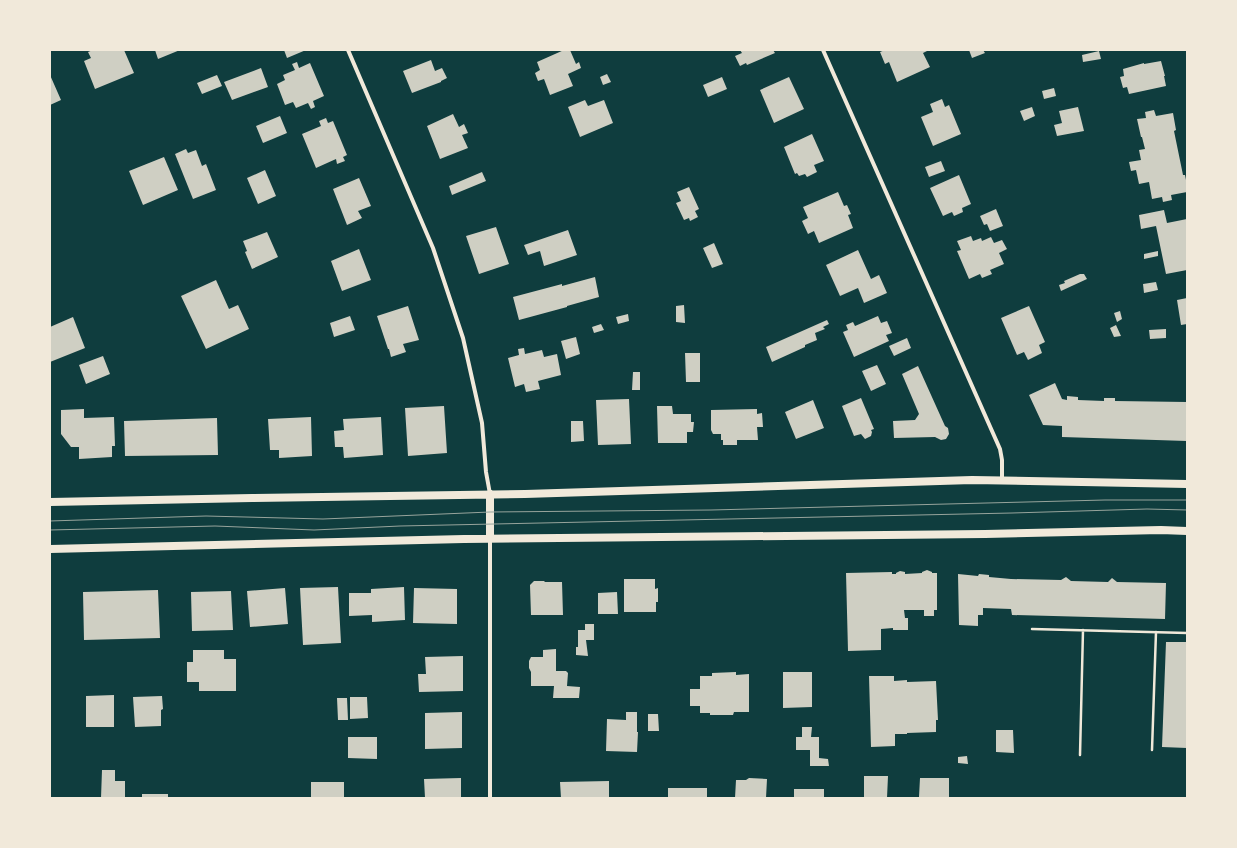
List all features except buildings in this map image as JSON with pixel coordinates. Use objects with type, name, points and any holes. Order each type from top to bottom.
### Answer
[{"type":"main road","points":[[50,502],[525,494],[972,480],[1187,484]]},
{"type":"main road","points":[[490,494],[490,538]]},
{"type":"main road","points":[[50,549],[490,538],[985,534],[1161,530],[1187,531]]},
{"type":"street","points":[[348,50],[433,248],[463,338],[482,423],[486,472],[490,494]]},
{"type":"street","points":[[823,50],[1000,449],[1002,460],[1002,480]]},
{"type":"street","points":[[490,538],[490,798]]},
{"type":"path","points":[[1032,629],[1187,633]]},
{"type":"path","points":[[1080,755],[1083,630]]},
{"type":"path","points":[[1152,750],[1156,632]]},
{"type":"tram line","points":[[50,521],[206,516],[323,519],[490,512],[711,510],[1105,500],[1187,500]]},
{"type":"tram line","points":[[50,530],[215,526],[314,530],[400,526],[1147,509],[1187,510]]}]
